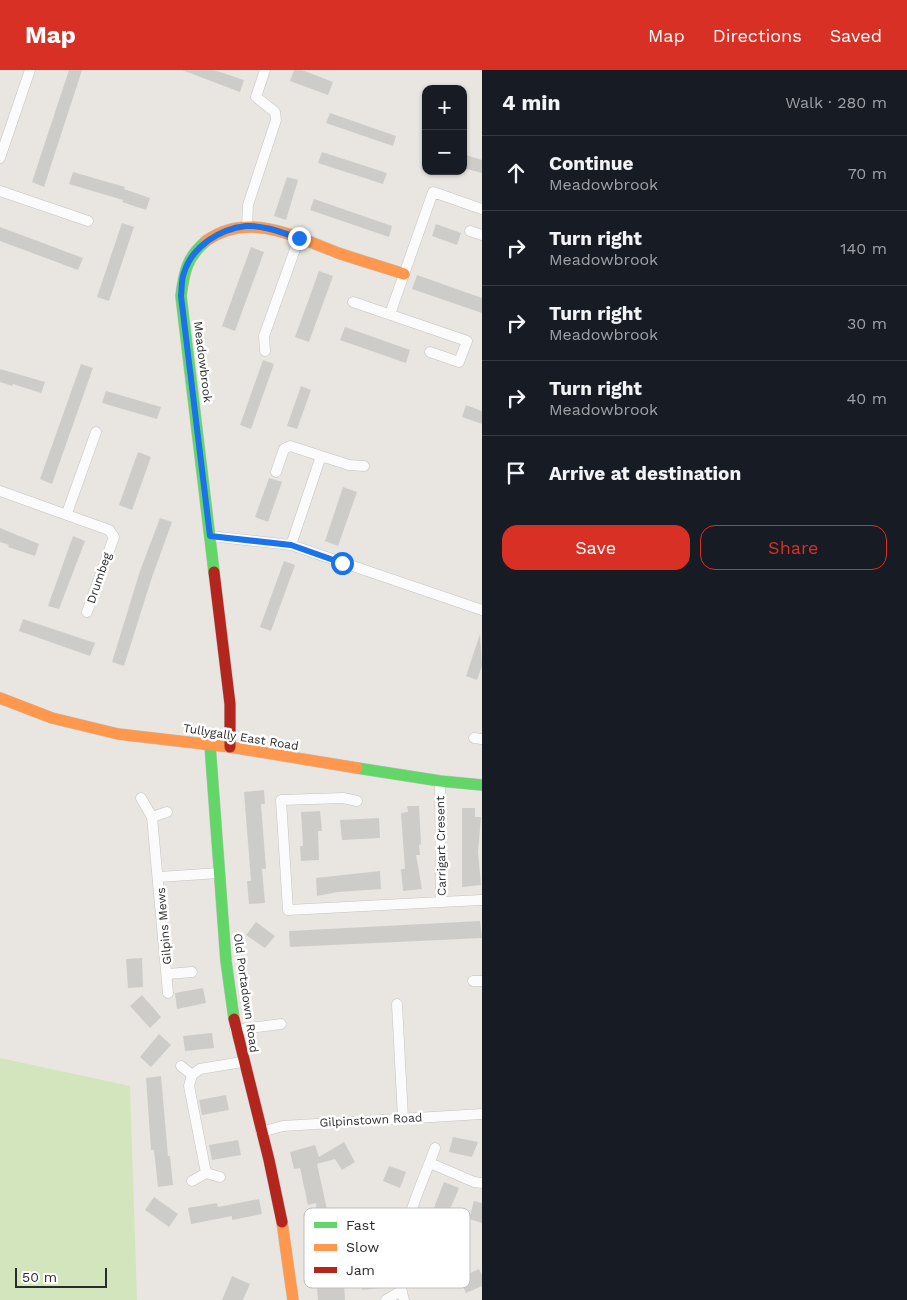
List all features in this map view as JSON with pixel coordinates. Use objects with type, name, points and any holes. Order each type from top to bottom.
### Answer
[{"type":"street","points":[[0,158],[30,70]]},
{"type":"street","points":[[247,226],[248,205],[276,120],[276,112],[256,97],[265,70]]},
{"type":"street","points":[[0,191],[88,221]]},
{"type":"street","points":[[390,314],[434,192],[482,210]]},
{"type":"street","name":"Meadowbrook","points":[[230,747],[230,704],[181,296],[184,272],[206,241],[224,232],[247,226],[299,238],[404,274]]},
{"type":"street","points":[[470,231],[482,235]]},
{"type":"street","points":[[265,351],[264,336],[299,238]]},
{"type":"street","points":[[353,302],[466,341],[459,362],[430,352]]},
{"type":"street","points":[[67,513],[96,432]]},
{"type":"street","points":[[276,472],[284,449],[290,446],[349,465],[364,466]]},
{"type":"street","points":[[291,545],[321,456]]},
{"type":"street","name":"Drumbeg","points":[[0,491],[67,513],[109,530],[114,537],[87,612]]},
{"type":"street","points":[[210,536],[291,545],[482,610]]},
{"type":"street","name":"Tullygally East Road","points":[[0,698],[52,718],[118,734],[230,747],[440,781],[482,785]]},
{"type":"street","name":"Old Portadown Road","points":[[210,745],[226,961],[235,1030],[284,1232],[293,1300]]},
{"type":"street","name":"Carrigart Cresent","points":[[440,781],[441,902],[482,900]]},
{"type":"street","name":"Gilpins Mews","points":[[141,798],[152,817],[168,974],[168,993]]},
{"type":"street","points":[[357,801],[343,798],[281,800],[288,910],[441,902]]},
{"type":"street","points":[[152,817],[167,812]]},
{"type":"street","name":"Gilpins Mews","points":[[159,878],[219,873]]},
{"type":"street","name":"Gilpins Mews","points":[[168,974],[192,972]]},
{"type":"street","points":[[397,1004],[404,1118]]},
{"type":"street","points":[[235,1030],[281,1024]]},
{"type":"street","points":[[206,1173],[189,1086],[192,1075],[200,1069],[242,1062]]},
{"type":"street","points":[[180,1066],[192,1075]]},
{"type":"street","name":"Gilpinstown Road","points":[[261,1132],[282,1126],[482,1114]]},
{"type":"street","points":[[411,1208],[435,1148]]},
{"type":"street","points":[[430,1163],[474,1182],[482,1183]]},
{"type":"street","points":[[192,1181],[206,1173],[220,1177]]},
{"type":"street","points":[[386,1300],[402,1295]]},
{"type":"green space","points":[[0,1058],[130,1086],[137,1300],[0,1300]]},
{"type":"building","points":[[69,70],[82,70],[44,187],[32,182]]},
{"type":"building","points":[[182,70],[214,70],[244,80],[240,92]]},
{"type":"building","points":[[294,70],[302,70],[333,82],[328,95],[290,81]]},
{"type":"building","points":[[330,113],[396,136],[393,146],[326,123]]},
{"type":"building","points":[[322,152],[387,173],[383,184],[318,163]]},
{"type":"building","points":[[467,155],[482,160],[482,173],[467,169]]},
{"type":"building","points":[[73,172],[125,187],[124,189],[150,198],[146,210],[122,202],[123,200],[69,184]]},
{"type":"building","points":[[287,177],[298,180],[286,220],[274,216]]},
{"type":"building","points":[[314,199],[392,226],[389,237],[310,210]]},
{"type":"building","points":[[122,223],[134,227],[109,301],[97,297]]},
{"type":"building","points":[[436,224],[461,233],[457,245],[432,236]]},
{"type":"building","points":[[0,227],[83,258],[78,270],[0,241]]},
{"type":"building","points":[[251,247],[264,252],[235,331],[222,326]]},
{"type":"building","points":[[319,271],[333,276],[309,342],[295,337]]},
{"type":"building","points":[[417,275],[482,298],[482,313],[412,289]]},
{"type":"building","points":[[345,327],[410,350],[406,363],[340,340]]},
{"type":"building","points":[[263,360],[274,364],[251,429],[240,425]]},
{"type":"building","points":[[81,364],[93,368],[52,484],[40,479]]},
{"type":"building","points":[[0,369],[45,382],[41,393],[0,382]]},
{"type":"building","points":[[301,386],[311,390],[297,429],[287,426]]},
{"type":"building","points":[[106,391],[161,407],[157,419],[102,403]]},
{"type":"building","points":[[466,405],[482,411],[482,424],[462,417]]},
{"type":"building","points":[[138,452],[151,457],[132,510],[119,505]]},
{"type":"building","points":[[269,478],[282,482],[268,522],[255,517]]},
{"type":"building","points":[[343,487],[357,492],[338,546],[325,541]]},
{"type":"building","points":[[160,518],[172,522],[151,580],[124,666],[112,662],[140,571]]},
{"type":"building","points":[[0,528],[39,544],[35,556],[8,547],[9,545],[0,542]]},
{"type":"building","points":[[73,536],[85,541],[59,609],[48,606]]},
{"type":"building","points":[[284,561],[295,565],[271,631],[260,627]]},
{"type":"building","points":[[23,619],[95,643],[90,656],[19,631]]},
{"type":"building","points":[[480,634],[482,666],[477,680],[466,676]]},
{"type":"building","points":[[264,790],[265,804],[261,804],[266,869],[262,869],[265,903],[249,904],[247,881],[251,881],[244,792]]},
{"type":"building","points":[[407,806],[419,806],[421,844],[419,845],[420,855],[416,855],[422,889],[403,891],[401,869],[405,869],[401,813],[408,812]]},
{"type":"building","points":[[462,808],[475,808],[475,817],[481,817],[478,852],[481,885],[462,887]]},
{"type":"building","points":[[320,811],[322,831],[318,831],[319,860],[301,861],[300,846],[303,846],[301,812]]},
{"type":"building","points":[[379,818],[380,838],[342,840],[340,820]]},
{"type":"building","points":[[380,871],[381,889],[338,892],[317,896],[316,878]]},
{"type":"building","points":[[480,921],[482,938],[290,947],[289,931]]},
{"type":"building","points":[[256,922],[275,936],[265,948],[246,935]]},
{"type":"building","points":[[142,958],[143,987],[128,988],[126,959]]},
{"type":"building","points":[[203,988],[206,1003],[177,1009],[175,993]]},
{"type":"building","points":[[142,995],[161,1017],[150,1028],[130,1006]]},
{"type":"building","points":[[212,1033],[214,1048],[185,1051],[183,1036]]},
{"type":"building","points":[[159,1034],[171,1045],[151,1067],[140,1057]]},
{"type":"building","points":[[161,1076],[168,1156],[170,1156],[173,1185],[158,1187],[154,1150],[151,1150],[146,1078]]},
{"type":"building","points":[[226,1095],[229,1110],[202,1115],[199,1100]]},
{"type":"building","points":[[453,1137],[478,1142],[472,1157],[449,1152]]},
{"type":"building","points":[[238,1140],[241,1155],[212,1160],[209,1145]]},
{"type":"building","points":[[344,1142],[355,1162],[342,1170],[335,1159],[317,1164],[327,1208],[316,1208],[316,1203],[308,1205],[300,1168],[294,1169],[290,1152],[315,1145],[319,1157]]},
{"type":"building","points":[[389,1166],[406,1172],[400,1188],[383,1181]]},
{"type":"building","points":[[444,1182],[459,1188],[451,1208],[434,1208]]},
{"type":"building","points":[[154,1197],[178,1214],[169,1227],[145,1210]]},
{"type":"building","points":[[259,1199],[262,1214],[232,1220],[232,1216],[191,1224],[188,1208],[217,1203],[218,1207]]},
{"type":"building","points":[[474,1201],[482,1203],[482,1223],[470,1219]]},
{"type":"building","points":[[479,1269],[482,1275],[482,1286],[466,1293],[464,1288],[470,1288],[470,1273]]},
{"type":"building","points":[[232,1276],[250,1284],[243,1300],[222,1300]]},
{"type":"building","points":[[317,1288],[344,1288],[345,1300],[318,1300]]},
{"type":"building","points":[[362,1288],[380,1288],[362,1290]]},
{"type":"traffic: fast","points":[[206,241],[194,253],[187,265],[181,296],[214,572]]},
{"type":"traffic: fast","points":[[210,745],[226,961],[234,1019]]},
{"type":"traffic: fast","points":[[357,768],[440,781],[482,785]]},
{"type":"traffic: slow","points":[[206,241],[223,232],[239,228],[256,227],[291,235],[341,254],[404,274]]},
{"type":"traffic: slow","points":[[0,698],[52,718],[118,734],[230,747],[357,768]]},
{"type":"traffic: slow","points":[[282,1222],[293,1300]]},
{"type":"traffic: jam","points":[[214,572],[230,704],[230,747]]},
{"type":"traffic: jam","points":[[234,1019],[269,1160],[282,1222]]},
{"type":"route","points":[[299,238],[247,226],[224,232],[206,241],[194,254],[184,272],[181,296],[210,536],[291,545],[342,563]]}]
